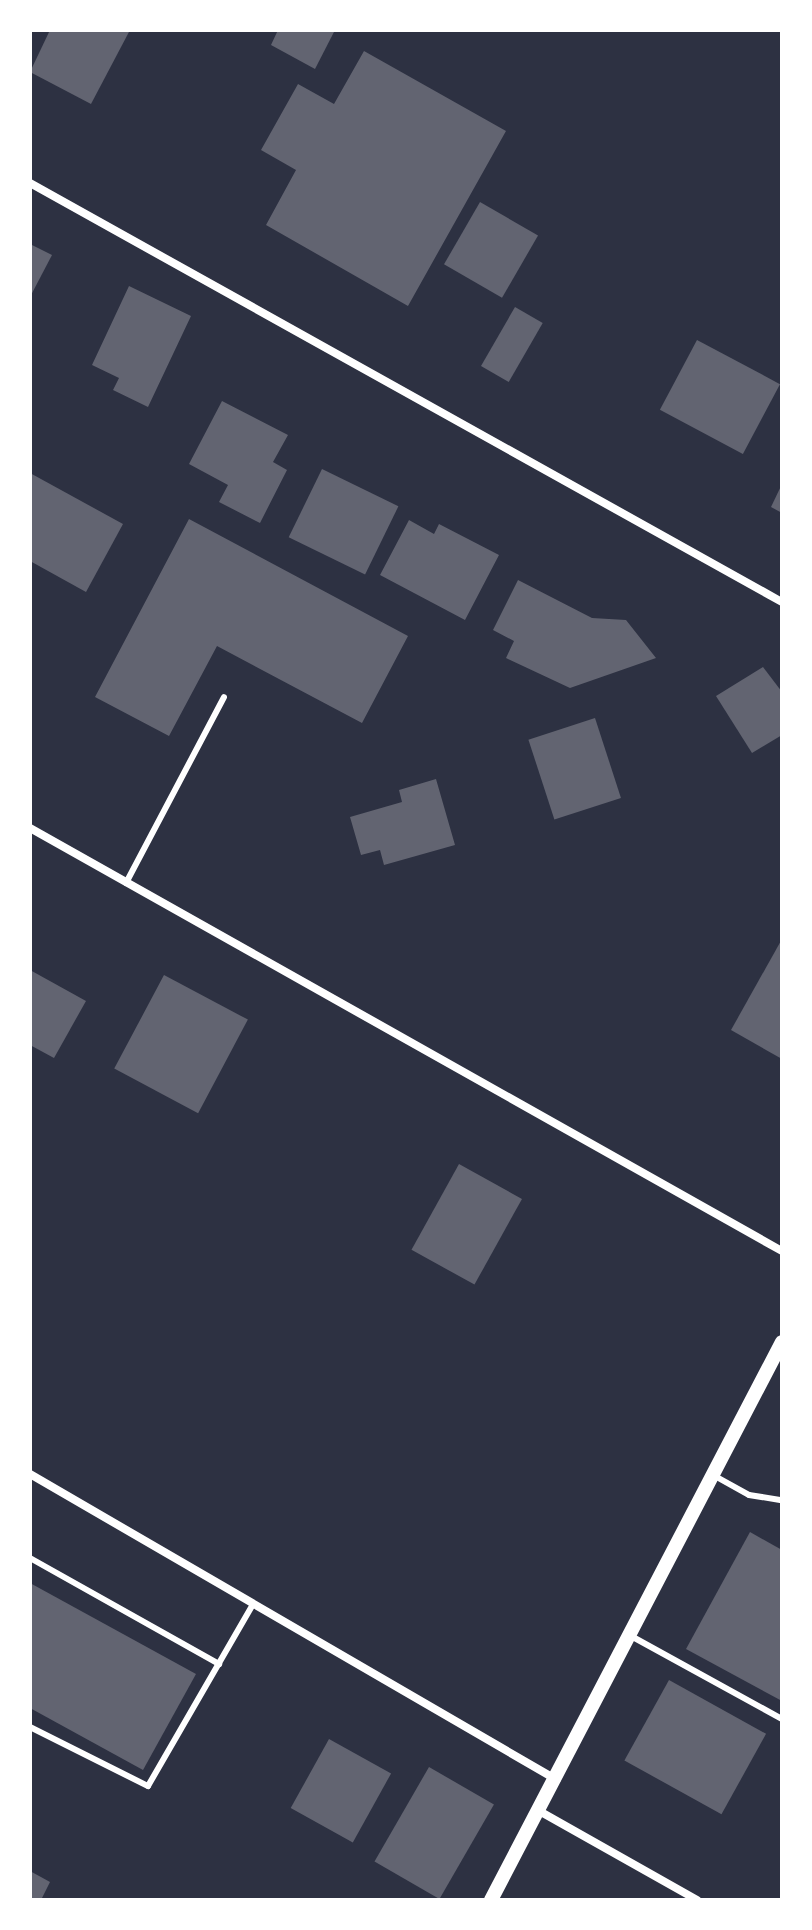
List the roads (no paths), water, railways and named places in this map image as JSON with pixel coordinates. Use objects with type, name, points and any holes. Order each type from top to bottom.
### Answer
[{"type":"street","points":[[30,183],[782,602]]},
{"type":"street","points":[[30,828],[782,1251]]},
{"type":"street","points":[[491,1900],[541,1812],[782,1342]]},
{"type":"street","points":[[30,1474],[557,1781]]},
{"type":"street","points":[[541,1812],[679,1896],[697,1900]]},
{"type":"lane","points":[[126,883],[224,697]]},
{"type":"lane","points":[[713,1475],[749,1495],[782,1500]]},
{"type":"lane","points":[[30,1558],[219,1664]]},
{"type":"lane","points":[[30,1727],[148,1786],[253,1604]]},
{"type":"lane","points":[[631,1636],[782,1719]]}]
